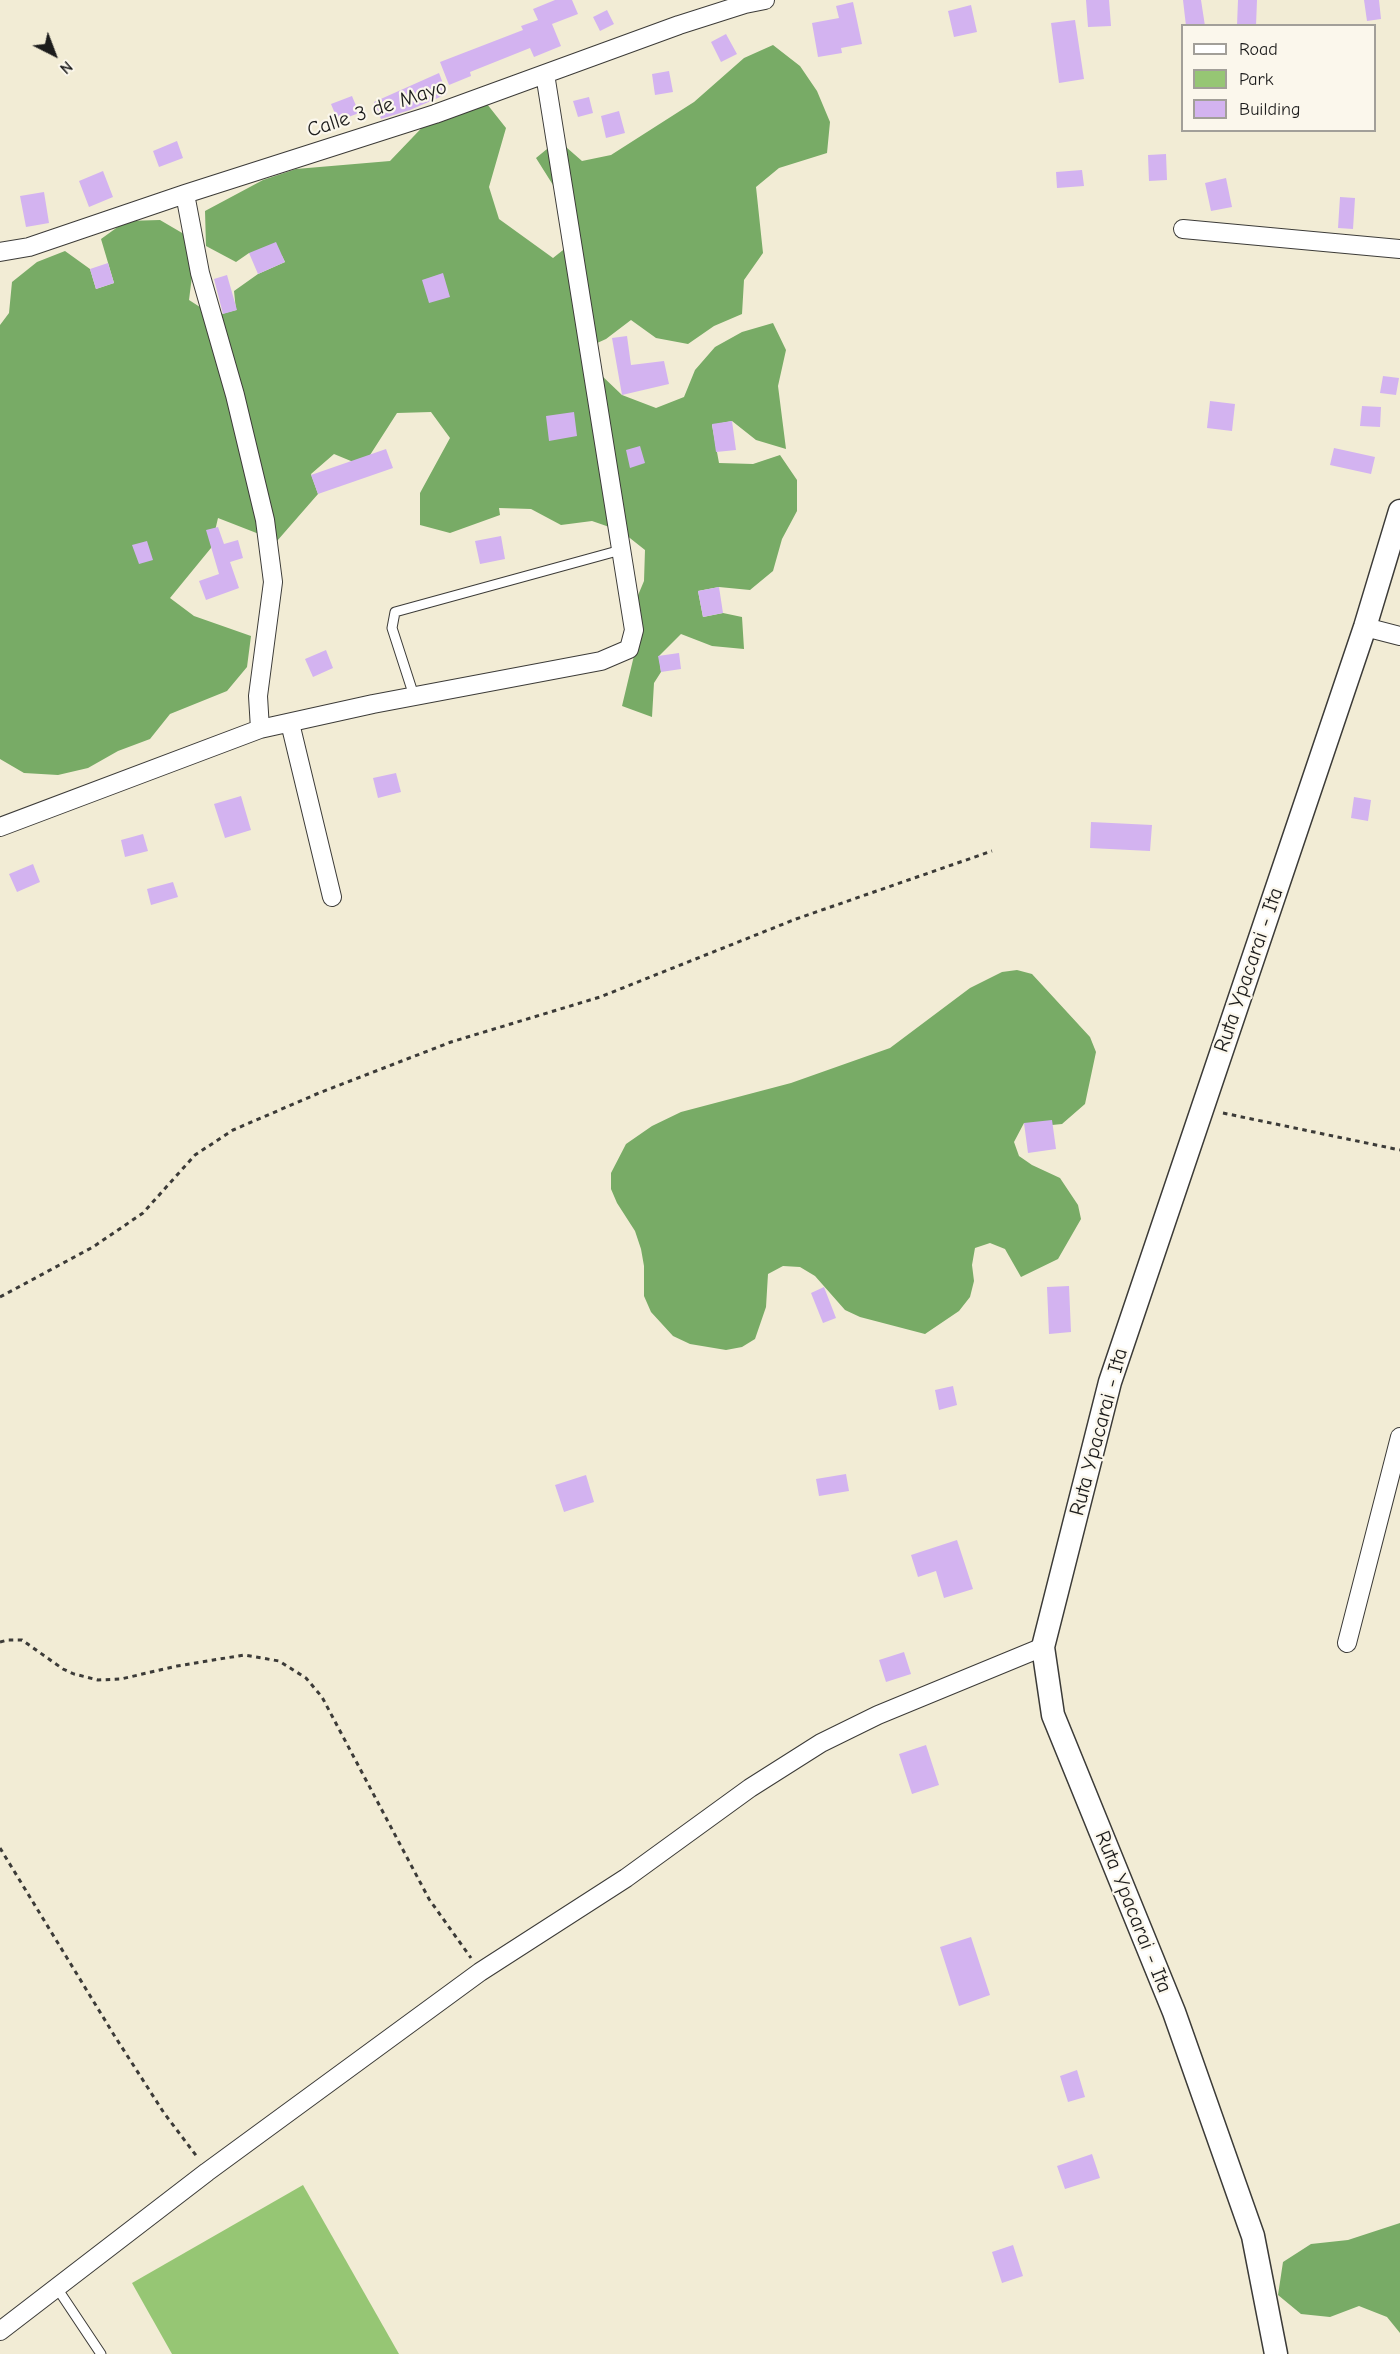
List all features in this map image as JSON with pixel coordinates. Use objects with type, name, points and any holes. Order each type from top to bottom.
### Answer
[{"type":"street","name":"Calle 3 de Mayo","points":[[0,252],[29,248],[184,194],[435,114],[679,25],[765,0]]},
{"type":"street","points":[[0,827],[260,729],[414,696],[601,661],[629,649],[634,630],[545,74]]},
{"type":"street","points":[[184,194],[200,273],[235,395],[266,530],[273,582],[258,696],[260,729]]},
{"type":"street","points":[[1183,229],[1400,249]]},
{"type":"street","name":"Ruta Ypacarai - Ita","points":[[1276,2354],[1253,2236],[1174,2012],[1053,1715],[1043,1647],[1110,1382],[1365,627],[1400,511]]},
{"type":"street","points":[[1365,627],[1400,636]]},
{"type":"street","points":[[290,723],[332,897]]},
{"type":"street","points":[[1347,1643],[1400,1437]]},
{"type":"street","points":[[0,2331],[207,2172],[480,1972],[626,1878],[750,1788],[820,1743],[878,1715],[1043,1647]]},
{"type":"lane","points":[[414,696],[392,628],[395,612],[621,550]]},
{"type":"lane","points":[[57,2288],[101,2354]]},
{"type":"path","points":[[0,1297],[93,1247],[143,1213],[195,1155],[233,1130],[319,1093],[451,1042],[600,997],[796,919],[992,851]]},
{"type":"path","points":[[1203,1109],[1400,1150]]},
{"type":"path","points":[[0,1642],[22,1640],[63,1669],[98,1680],[121,1679],[177,1666],[244,1655],[279,1661],[306,1678],[322,1697],[429,1899],[480,1972]]},
{"type":"path","points":[[0,1848],[114,2035],[164,2113],[207,2172]]},
{"type":"green space","points":[[773,45],[800,66],[817,91],[830,122],[827,153],[779,168],[756,187],[763,253],[744,280],[742,314],[714,326],[688,344],[656,338],[631,320],[606,339],[595,344],[600,374],[622,395],[656,408],[684,397],[695,370],[715,347],[742,332],[773,323],[786,350],[778,386],[786,449],[756,440],[732,421],[712,425],[719,463],[753,464],[780,455],[797,480],[797,511],[782,539],[773,571],[750,590],[719,587],[698,591],[703,617],[723,613],[742,617],[744,649],[712,646],[681,634],[659,656],[661,672],[654,683],[652,717],[622,706],[637,643],[631,612],[644,581],[645,550],[621,531],[592,521],[561,525],[531,509],[499,508],[500,515],[450,533],[420,525],[420,493],[450,438],[431,412],[397,413],[363,466],[334,454],[311,474],[318,494],[277,541],[218,518],[211,548],[170,598],[194,616],[251,636],[247,667],[227,691],[170,714],[150,739],[118,751],[88,768],[58,775],[24,773],[0,759],[0,325],[9,313],[12,282],[37,262],[65,251],[90,269],[96,289],[114,283],[101,239],[126,221],[160,220],[189,237],[193,268],[189,300],[214,316],[236,310],[234,291],[258,274],[285,262],[282,256],[249,253],[236,262],[206,246],[205,211],[263,180],[296,169],[390,161],[435,114],[487,104],[506,128],[489,187],[499,219],[553,258],[577,239],[575,208],[553,185],[536,158],[558,140],[582,161],[611,155],[694,102],[744,58]]},
{"type":"green space","points":[[1017,970],[1032,974],[1090,1037],[1096,1052],[1085,1104],[1062,1124],[1042,1126],[1024,1123],[1014,1142],[1019,1156],[1060,1178],[1078,1205],[1081,1219],[1058,1259],[1021,1277],[1005,1249],[990,1243],[975,1248],[972,1265],[974,1281],[970,1297],[959,1311],[925,1334],[860,1317],[845,1310],[815,1276],[800,1267],[783,1266],[768,1274],[766,1307],[755,1339],[742,1347],[726,1350],[690,1344],[673,1336],[651,1312],[644,1296],[644,1266],[641,1249],[635,1231],[611,1189],[611,1173],[626,1144],[652,1126],[681,1112],[791,1083],[890,1048],[970,988],[1002,972]]},
{"type":"green space","points":[[303,2185],[399,2354],[172,2354],[132,2283]]},
{"type":"green space","points":[[1400,2223],[1400,2333],[1387,2317],[1359,2306],[1330,2317],[1301,2314],[1278,2295],[1283,2262],[1311,2244],[1348,2240]]},
{"type":"building","points":[[555,0],[572,0],[578,14],[552,24],[561,46],[534,57],[530,48],[470,72],[471,76],[449,85],[440,62],[523,30],[521,26],[538,20],[533,9]]},
{"type":"building","points":[[1086,0],[1109,0],[1111,26],[1088,27]]},
{"type":"building","points":[[1183,0],[1201,0],[1205,24],[1186,24]]},
{"type":"building","points":[[1238,0],[1257,0],[1256,24],[1237,24]]},
{"type":"building","points":[[1364,0],[1379,0],[1381,19],[1367,21]]},
{"type":"building","points":[[853,2],[862,44],[841,48],[842,53],[818,57],[812,23],[839,18],[836,6]]},
{"type":"building","points":[[971,5],[977,32],[954,37],[948,11]]},
{"type":"building","points":[[607,10],[614,24],[600,31],[593,17]]},
{"type":"building","points":[[1075,20],[1084,79],[1059,83],[1051,23]]},
{"type":"building","points":[[726,34],[737,54],[721,62],[711,42]]},
{"type":"building","points":[[669,71],[673,92],[655,95],[652,74]]},
{"type":"building","points":[[439,73],[447,94],[410,110],[381,119],[374,102]]},
{"type":"building","points":[[352,96],[359,113],[338,121],[331,104]]},
{"type":"building","points":[[589,97],[593,113],[578,117],[573,101]]},
{"type":"building","points":[[619,111],[625,133],[606,138],[601,116]]},
{"type":"building","points":[[177,141],[183,158],[159,167],[153,151]]},
{"type":"building","points":[[1166,154],[1167,180],[1149,181],[1148,155]]},
{"type":"building","points":[[1082,170],[1084,186],[1057,188],[1056,172]]},
{"type":"building","points":[[103,171],[113,197],[89,207],[79,181]]},
{"type":"building","points":[[1226,178],[1232,207],[1211,211],[1205,183]]},
{"type":"building","points":[[44,192],[49,223],[26,227],[20,196]]},
{"type":"building","points":[[1340,197],[1355,198],[1353,229],[1338,228]]},
{"type":"building","points":[[276,242],[285,262],[258,274],[249,253]]},
{"type":"building","points":[[108,263],[114,283],[96,289],[90,269]]},
{"type":"building","points":[[443,273],[450,297],[429,303],[422,280]]},
{"type":"building","points":[[227,275],[237,310],[223,314],[214,279]]},
{"type":"building","points":[[627,336],[631,365],[664,361],[669,384],[622,395],[612,338]]},
{"type":"building","points":[[1383,376],[1399,378],[1396,395],[1380,393]]},
{"type":"building","points":[[1210,401],[1235,404],[1232,431],[1207,428]]},
{"type":"building","points":[[1362,406],[1381,407],[1380,427],[1360,426]]},
{"type":"building","points":[[574,412],[577,436],[549,441],[546,416]]},
{"type":"building","points":[[732,421],[736,450],[716,452],[712,424]]},
{"type":"building","points":[[640,446],[645,463],[630,468],[626,450]]},
{"type":"building","points":[[1334,448],[1375,457],[1371,474],[1330,465]]},
{"type":"building","points":[[386,449],[393,468],[318,494],[311,475]]},
{"type":"building","points":[[218,527],[224,544],[238,540],[243,558],[230,562],[239,588],[206,600],[199,581],[219,574],[206,530]]},
{"type":"building","points":[[501,536],[505,559],[480,564],[475,541]]},
{"type":"building","points":[[147,541],[153,560],[139,564],[132,545]]},
{"type":"building","points":[[719,587],[723,613],[703,617],[698,591]]},
{"type":"building","points":[[326,650],[333,668],[313,677],[305,659]]},
{"type":"building","points":[[679,653],[681,669],[661,672],[658,656]]},
{"type":"building","points":[[396,773],[401,792],[378,798],[373,778]]},
{"type":"building","points":[[241,796],[251,830],[225,838],[214,804]]},
{"type":"building","points":[[1354,797],[1371,800],[1368,821],[1351,818]]},
{"type":"building","points":[[1091,822],[1152,825],[1150,851],[1090,848]]},
{"type":"building","points":[[143,834],[148,851],[125,857],[121,840]]},
{"type":"building","points":[[33,864],[40,882],[17,892],[9,874]]},
{"type":"building","points":[[173,882],[178,897],[151,905],[147,889]]},
{"type":"building","points":[[1052,1120],[1056,1149],[1028,1153],[1024,1123]]},
{"type":"building","points":[[1069,1286],[1071,1332],[1049,1334],[1047,1287]]},
{"type":"building","points":[[824,1287],[836,1318],[823,1323],[811,1293]]},
{"type":"building","points":[[953,1386],[957,1405],[939,1410],[935,1390]]},
{"type":"building","points":[[846,1474],[849,1491],[819,1496],[816,1479]]},
{"type":"building","points":[[586,1475],[594,1502],[564,1512],[555,1485]]},
{"type":"building","points":[[957,1540],[973,1589],[944,1598],[936,1571],[918,1577],[911,1555]]},
{"type":"building","points":[[904,1652],[911,1674],[886,1682],[879,1660]]},
{"type":"building","points":[[926,1745],[939,1785],[912,1794],[899,1754]]},
{"type":"building","points":[[971,1937],[990,1995],[959,2006],[940,1947]]},
{"type":"building","points":[[1077,2070],[1085,2097],[1068,2102],[1060,2076]]},
{"type":"building","points":[[1092,2154],[1100,2178],[1065,2189],[1057,2166]]},
{"type":"building","points":[[1013,2245],[1023,2276],[1002,2283],[992,2252]]}]
